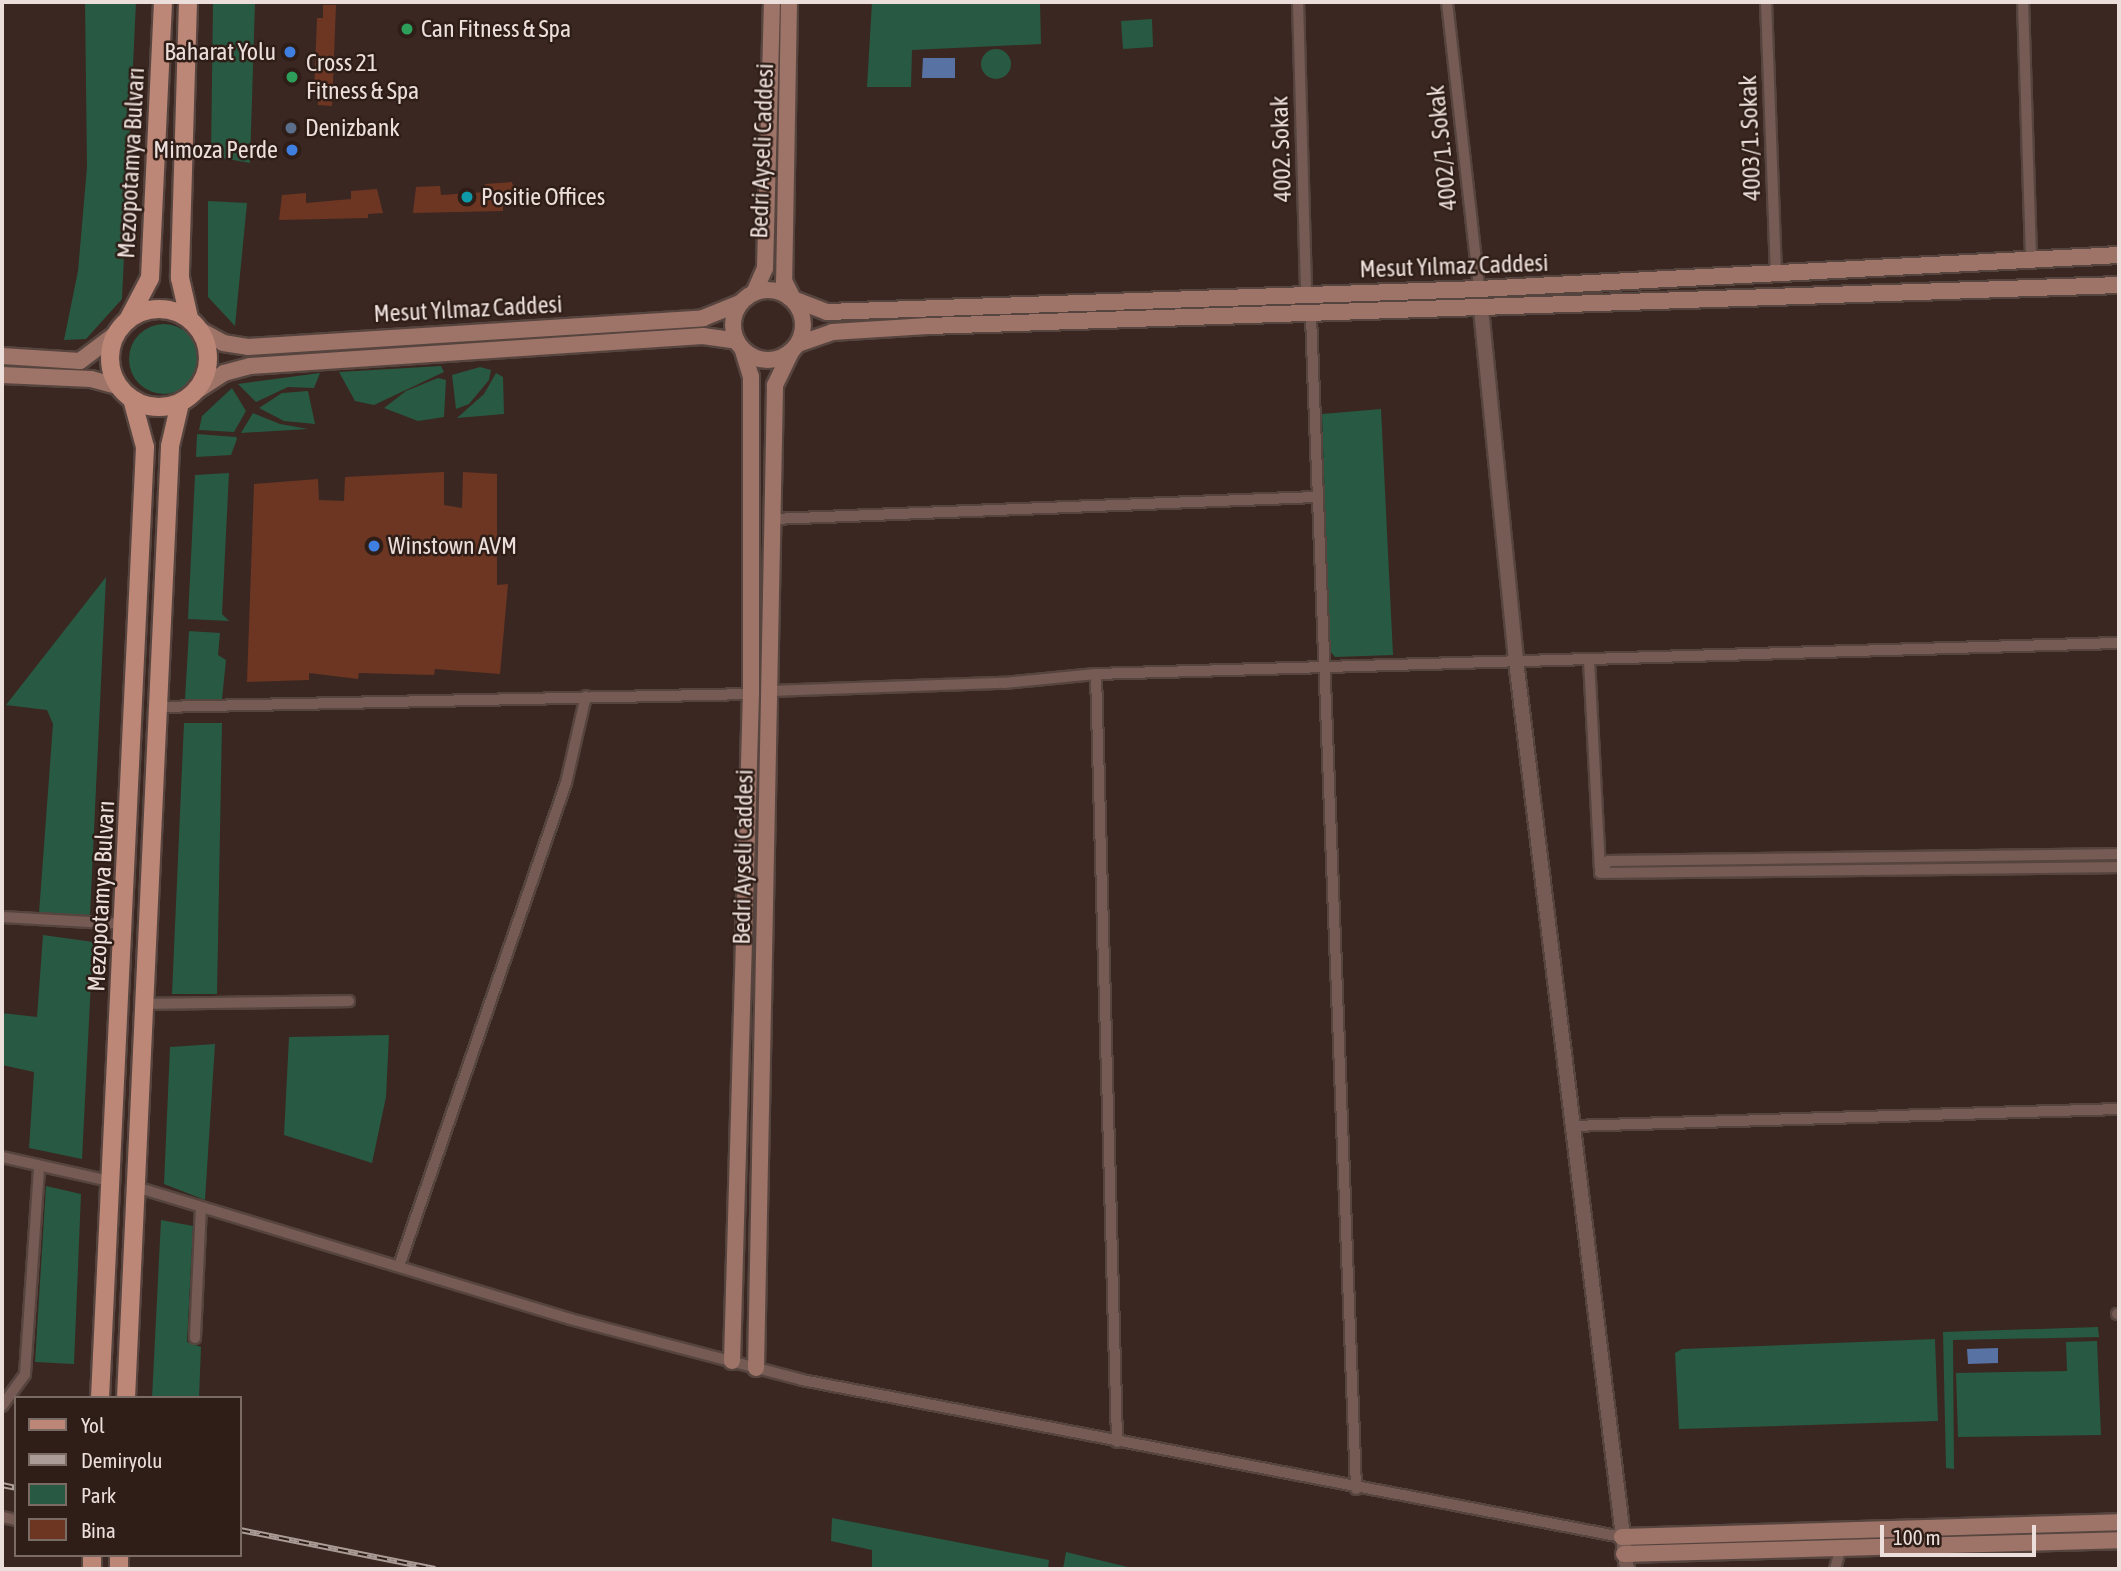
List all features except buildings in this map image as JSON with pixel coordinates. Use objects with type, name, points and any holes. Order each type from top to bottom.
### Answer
[{"type":"main road","name":"Mezopotamya Bulvarı","points":[[122,327],[150,278],[163,2]]},
{"type":"main road","name":"Mezopotamya Bulvarı","points":[[188,2],[180,278],[194,324]]},
{"type":"main road","name":"Bedri Ayseli Caddesi","points":[[754,293],[765,268],[772,2]]},
{"type":"main road","name":"Bedri Ayseli Caddesi","points":[[789,2],[782,260],[793,299]]},
{"type":"main road","name":"Mesut Yılmaz Caddesi","points":[[793,299],[827,312],[1479,289],[2031,262],[2119,255]]},
{"type":"main road","name":"Mesut Yılmaz Caddesi","points":[[794,348],[832,332],[928,326],[1311,316],[2119,285]]},
{"type":"main road","points":[[771,289],[793,299],[803,324],[794,348],[772,360],[740,345],[733,321],[740,303],[754,293],[771,289]]},
{"type":"main road","name":"Mesut Yılmaz Caddesi","points":[[194,324],[223,343],[248,347],[703,318],[740,303]]},
{"type":"main road","points":[[2,356],[80,361],[122,327],[158,309],[194,324],[209,360],[198,390],[180,403],[156,408],[132,400],[118,386],[110,360],[122,327]]},
{"type":"main road","name":"Mesut Yılmaz Caddesi","points":[[198,390],[224,373],[250,366],[703,336],[740,345]]},
{"type":"main road","name":"Bedri Ayseli Caddesi","points":[[732,1361],[751,694],[751,377],[740,345]]},
{"type":"main road","name":"Bedri Ayseli Caddesi","points":[[756,1368],[775,385],[794,348]]},
{"type":"main road","points":[[2,375],[91,379],[118,386]]},
{"type":"main road","name":"Mezopotamya Bulvarı","points":[[100,1396],[145,447],[132,400]]},
{"type":"main road","name":"Mezopotamya Bulvarı","points":[[126,1396],[170,446],[180,403]]},
{"type":"main road","points":[[1622,1537],[2119,1522]]},
{"type":"main road","points":[[1626,1562],[1841,1547],[2119,1540]]},
{"type":"street","name":"4002. Sokak","points":[[1298,2],[1306,294]]},
{"type":"street","name":"4002/1. Sokak","points":[[1447,2],[1479,289]]},
{"type":"street","name":"4003/1. Sokak","points":[[1766,2],[1776,273]]},
{"type":"street","points":[[2023,2],[2031,262]]},
{"type":"street","points":[[1481,309],[1516,661],[1626,1562]]},
{"type":"street","points":[[1311,316],[1356,1489]]},
{"type":"street","points":[[773,519],[1316,497]]},
{"type":"street","points":[[770,691],[1096,674],[2119,642]]},
{"type":"street","points":[[1589,660],[1602,877],[2119,867]]},
{"type":"street","points":[[1096,674],[1117,1442]]},
{"type":"street","points":[[159,707],[751,694]]},
{"type":"street","points":[[399,1266],[566,783],[586,696]]},
{"type":"street","points":[[1600,868],[1608,861],[2119,854]]},
{"type":"street","points":[[2,917],[124,924]]},
{"type":"street","points":[[145,1004],[349,1001]]},
{"type":"street","points":[[1572,1126],[2119,1109]]},
{"type":"street","points":[[2,1157],[109,1181]]},
{"type":"street","points":[[2,1406],[25,1374],[39,1166]]},
{"type":"street","points":[[136,1187],[399,1266],[756,1368],[1356,1489],[1622,1537]]},
{"type":"street","points":[[195,1338],[201,1207]]},
{"type":"street","points":[[1835,1569],[1841,1547]]},
{"type":"green space","points":[[85,2],[136,2],[122,299],[86,339],[64,340],[78,271],[87,167]]},
{"type":"green space","points":[[213,2],[255,2],[250,163],[211,156]]},
{"type":"green space","points":[[872,2],[1040,2],[1041,44],[912,50],[911,87],[867,87]]},
{"type":"green space","points":[[1152,19],[1153,47],[1123,49],[1121,21]]},
{"type":"green space","points":[[996,49],[1007,53],[1011,64],[1007,75],[996,79],[985,75],[981,64],[985,53]]},
{"type":"green space","points":[[208,201],[247,203],[235,326],[208,297]]},
{"type":"green space","points":[[164,324],[189,334],[199,359],[189,384],[164,394],[139,384],[129,359],[139,334]]},
{"type":"green space","points":[[441,366],[444,372],[374,405],[355,401],[339,372]]},
{"type":"green space","points":[[480,367],[491,370],[489,380],[469,404],[456,409],[452,375]]},
{"type":"green space","points":[[320,373],[314,388],[288,387],[256,402],[238,384]]},
{"type":"green space","points":[[496,373],[503,377],[504,414],[457,418],[484,394]]},
{"type":"green space","points":[[438,378],[446,380],[444,417],[418,421],[384,408],[406,391]]},
{"type":"green space","points":[[232,388],[246,411],[234,432],[199,430],[202,416]]},
{"type":"green space","points":[[308,391],[315,424],[284,421],[259,408],[282,393]]},
{"type":"green space","points":[[1381,409],[1393,655],[1335,657],[1330,651],[1322,414]]},
{"type":"green space","points":[[253,413],[280,424],[308,429],[241,433]]},
{"type":"green space","points":[[197,434],[237,439],[231,455],[196,457]]},
{"type":"green space","points":[[229,473],[222,614],[229,621],[188,619],[195,475]]},
{"type":"green space","points":[[106,577],[90,915],[39,913],[53,724],[47,710],[6,705]]},
{"type":"green space","points":[[189,631],[220,633],[218,655],[226,660],[222,699],[185,699]]},
{"type":"green space","points":[[184,723],[222,723],[217,994],[172,994]]},
{"type":"green space","points":[[43,935],[93,942],[82,1159],[29,1148],[34,1072],[2,1065],[2,1013],[37,1017]]},
{"type":"green space","points":[[389,1035],[386,1097],[372,1163],[284,1135],[289,1037]]},
{"type":"green space","points":[[215,1044],[205,1200],[164,1184],[170,1047]]},
{"type":"green space","points":[[46,1186],[81,1194],[74,1364],[35,1362]]},
{"type":"green space","points":[[161,1220],[193,1226],[187,1342],[201,1347],[199,1396],[152,1396]]},
{"type":"green space","points":[[2098,1327],[2099,1337],[1953,1340],[1954,1469],[1946,1468],[1943,1332]]},
{"type":"green space","points":[[1935,1339],[1938,1421],[1679,1429],[1675,1353],[1682,1349]]},
{"type":"green space","points":[[2097,1341],[2101,1435],[1958,1437],[1956,1373],[2067,1371],[2066,1342]]},
{"type":"green space","points":[[832,1518],[1049,1560],[1048,1569],[872,1569],[872,1550],[831,1541]]},
{"type":"green space","points":[[1066,1552],[1136,1569],[1063,1569]]},
{"type":"water","points":[[923,58],[955,58],[955,78],[922,78]]},
{"type":"water","points":[[1998,1348],[1998,1363],[1968,1364],[1967,1349]]},
{"type":"railway","points":[[2,1485],[14,1488]]},
{"type":"railway","points":[[242,1530],[435,1569]]},
{"type":"place","name":"Can Fitness & Spa","points":[[407,29]]},
{"type":"place","name":"Baharat Yolu","points":[[290,52]]},
{"type":"place","name":"Cross 21 Fitness & Spa","points":[[292,77]]},
{"type":"place","name":"Denizbank","points":[[291,128]]},
{"type":"place","name":"Mimoza Perde","points":[[292,150]]},
{"type":"place","name":"Positie Offices","points":[[467,197]]},
{"type":"place","name":"Winstown AVM","points":[[374,546]]}]
